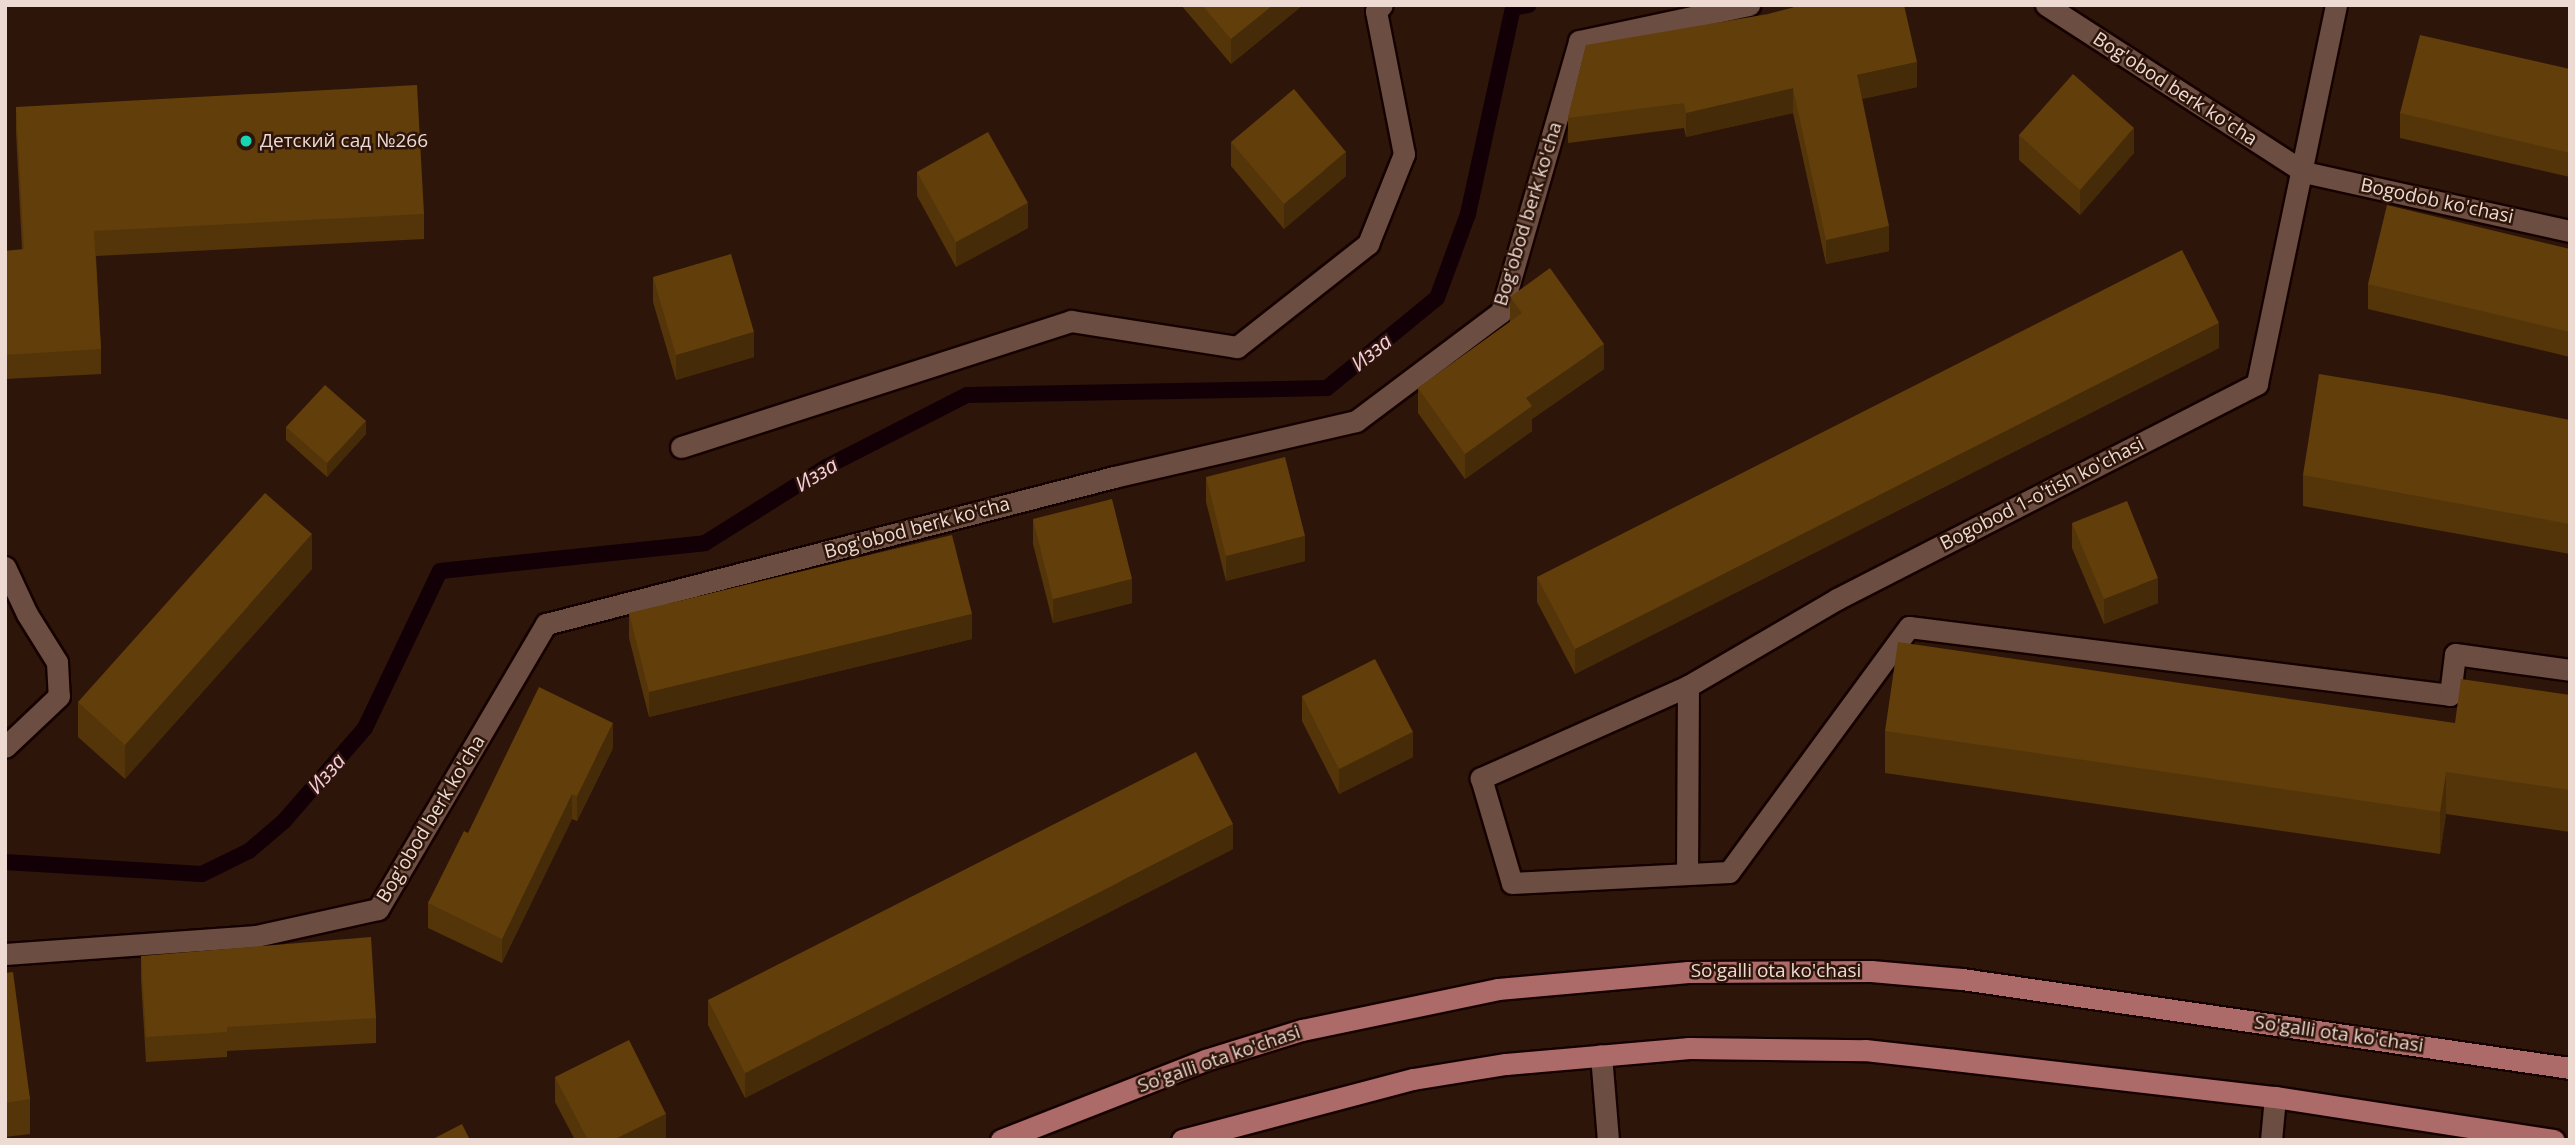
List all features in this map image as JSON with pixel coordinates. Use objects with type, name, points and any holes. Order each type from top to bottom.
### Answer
[{"type":"main road","name":"So'galli ota ko'chasi","points":[[1000,1140],[1205,1060],[1302,1030],[1498,989],[1688,972],[1871,971],[1962,979],[2570,1068]]},
{"type":"main road","points":[[1182,1140],[1413,1079],[1601,1055],[1689,1048],[1866,1051],[2275,1097],[2554,1140]]},
{"type":"street","points":[[681,447],[1070,321],[1237,347],[1368,244],[1404,154],[1376,10],[1382,5]]},
{"type":"street","name":"Bog'obod berk ko'cha","points":[[5,954],[256,936],[378,909],[547,624],[1114,477],[1356,421],[1501,312],[1579,41],[1749,5]]},
{"type":"street","name":"Bog'obod berk ko'cha","points":[[2046,5],[2304,172]]},
{"type":"street","name":"Bogobod 1-o'tish ko'chasi","points":[[1687,874],[1512,883],[1481,778],[1688,686],[1838,599],[2258,384],[2304,172],[2336,5]]},
{"type":"street","name":"Bogodob ko'chasi","points":[[2304,172],[2570,230]]},
{"type":"street","points":[[5,567],[27,614],[57,662],[59,696],[5,747]]},
{"type":"street","points":[[1688,686],[1687,874],[1729,872],[1909,627],[2450,695],[2455,654],[2570,670]]},
{"type":"street","points":[[1601,1055],[1608,1140]]},
{"type":"street","points":[[2272,1140],[2275,1097]]},
{"type":"building","points":[[1202,5],[1273,5],[1231,39]]},
{"type":"building","points":[[1802,5],[1904,5],[1917,62],[1857,75],[1889,226],[1826,240],[1793,88],[1686,113],[1684,103],[1568,118],[1586,45],[1768,14]]},
{"type":"building","points":[[2420,35],[2570,69],[2570,153],[2400,113]]},
{"type":"building","points":[[2073,74],[2134,128],[2080,190],[2019,135]]},
{"type":"building","points":[[417,85],[424,214],[94,231],[101,349],[5,355],[5,251],[24,249],[16,107]]},
{"type":"building","points":[[1294,89],[1346,152],[1284,204],[1231,142]]},
{"type":"building","points":[[988,132],[1028,203],[956,242],[917,172]]},
{"type":"building","points":[[2387,205],[2570,249],[2570,332],[2368,284]]},
{"type":"building","points":[[2182,250],[2219,323],[1575,649],[1537,577]]},
{"type":"building","points":[[731,254],[754,332],[676,355],[653,277]]},
{"type":"building","points":[[1550,268],[1604,344],[1526,398],[1532,406],[1465,454],[1418,388],[1522,313],[1510,297]]},
{"type":"building","points":[[2319,374],[2570,420],[2570,524],[2303,475]]},
{"type":"building","points":[[325,385],[366,421],[327,463],[286,427]]},
{"type":"building","points":[[1285,457],[1305,536],[1226,556],[1206,477]]},
{"type":"building","points":[[265,493],[312,534],[125,745],[78,702]]},
{"type":"building","points":[[1112,499],[1132,579],[1053,599],[1033,519]]},
{"type":"building","points":[[2127,501],[2158,578],[2104,599],[2072,523]]},
{"type":"building","points":[[952,535],[972,614],[649,692],[629,613]]},
{"type":"building","points":[[1898,642],[2455,723],[2461,679],[2570,695],[2570,790],[2446,772],[2440,812],[1885,731]]},
{"type":"building","points":[[1375,659],[1413,732],[1339,769],[1302,696]]},
{"type":"building","points":[[539,687],[613,723],[577,796],[572,794],[502,939],[428,903],[464,831],[468,833]]},
{"type":"building","points":[[1196,752],[1233,824],[745,1073],[708,1000]]},
{"type":"building","points":[[371,937],[376,1018],[227,1027],[227,1032],[146,1037],[141,956]]},
{"type":"building","points":[[13,972],[30,1099],[5,1103],[5,973]]},
{"type":"building","points":[[629,1040],[666,1114],[613,1140],[588,1140],[555,1077]]},
{"type":"building","points":[[462,1124],[470,1140],[431,1140]]},
{"type":"waterway","name":"Изза","points":[[5,862],[202,874],[249,851],[284,821],[365,728],[440,571],[705,543],[826,467],[967,395],[1327,388],[1437,298],[1468,214],[1513,8],[1529,5]]},
{"type":"place","name":"Детский сад №266","points":[[246,141]]}]
